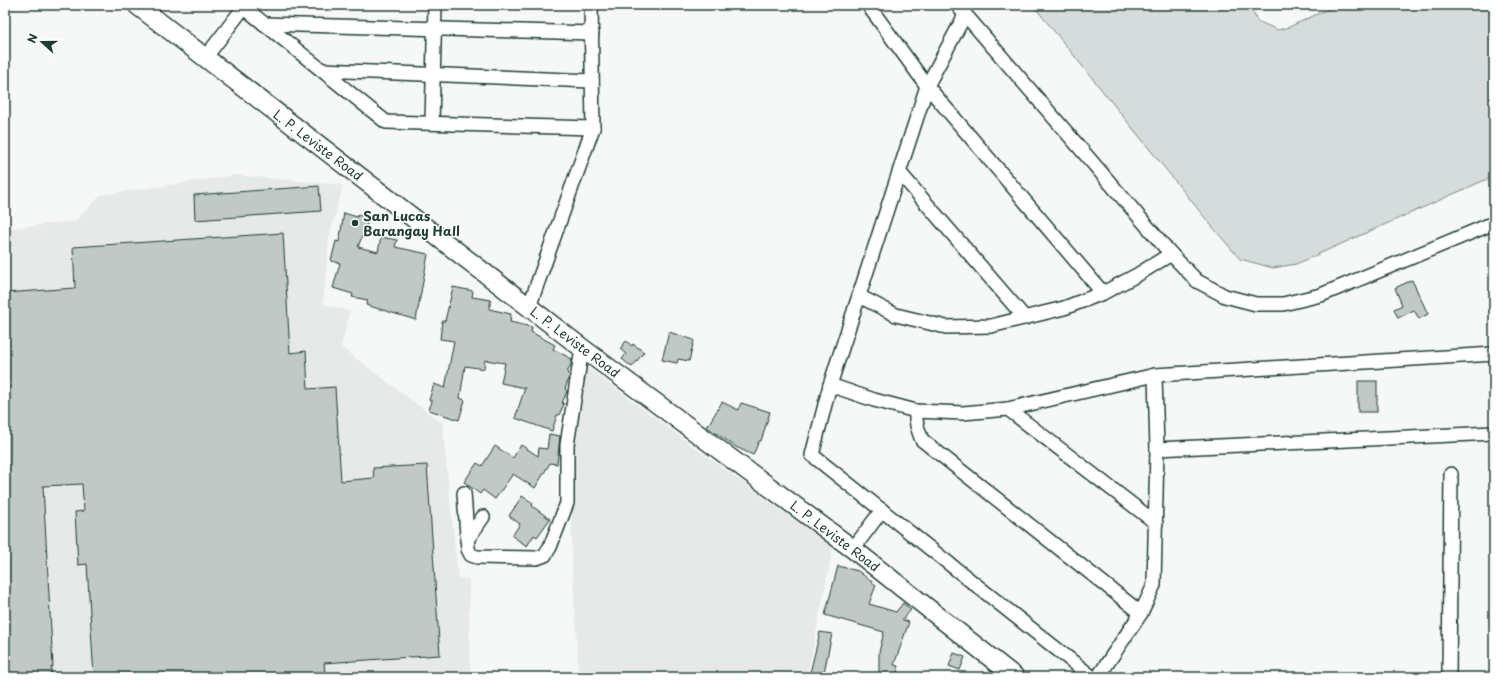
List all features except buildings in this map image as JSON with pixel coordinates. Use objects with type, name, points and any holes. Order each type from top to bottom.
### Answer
[{"type":"main road","name":"L. P. Leviste Road","points":[[137,5],[582,348],[853,549],[1015,677]]},
{"type":"street","points":[[432,123],[435,5]]},
{"type":"street","points":[[529,307],[593,128],[591,5]]},
{"type":"street","points":[[868,5],[927,86],[1103,293]]},
{"type":"street","points":[[205,58],[242,6],[386,122],[593,128]]},
{"type":"street","points":[[1092,677],[812,455],[830,385],[927,86],[961,10],[1171,254],[1197,281],[1225,296],[1256,304],[1283,304],[1321,295],[1494,223]]},
{"type":"street","points":[[264,24],[592,33]]},
{"type":"street","points":[[322,70],[592,81]]},
{"type":"street","points":[[900,173],[1025,318]]},
{"type":"street","points":[[859,296],[896,315],[946,327],[991,326],[1064,308],[1103,293],[1137,275],[1171,254]]},
{"type":"street","points":[[464,493],[467,540],[471,555],[476,557],[541,558],[548,551],[566,503],[567,445],[582,348]]},
{"type":"street","points":[[830,385],[874,400],[916,411],[963,413],[1008,409],[1155,376],[1494,354]]},
{"type":"street","points":[[1098,677],[1142,613],[1154,585],[1157,449],[1155,376]]},
{"type":"street","points":[[1008,409],[1156,523]]},
{"type":"street","points":[[916,411],[916,427],[922,440],[1142,613]]},
{"type":"street","points":[[1157,449],[1494,433]]},
{"type":"street","points":[[1449,677],[1451,474]]},
{"type":"street","points":[[853,549],[882,510]]},
{"type":"street","points":[[467,540],[483,517]]},
{"type":"shaded area","points":[[1033,5],[1250,5],[1257,21],[1278,30],[1289,27],[1337,5],[1494,5],[1494,176],[1296,264],[1273,268],[1240,259]]},
{"type":"shaded area","points":[[237,175],[343,185],[329,238],[323,304],[350,311],[341,347],[442,423],[458,578],[469,579],[470,677],[5,677],[5,229],[75,221],[101,195]]},
{"type":"shaded area","points":[[583,364],[833,548],[807,677],[579,677],[572,560],[571,446]]},
{"type":"place","name":"San Lucas Barangay Hall","points":[[355,223]]}]
